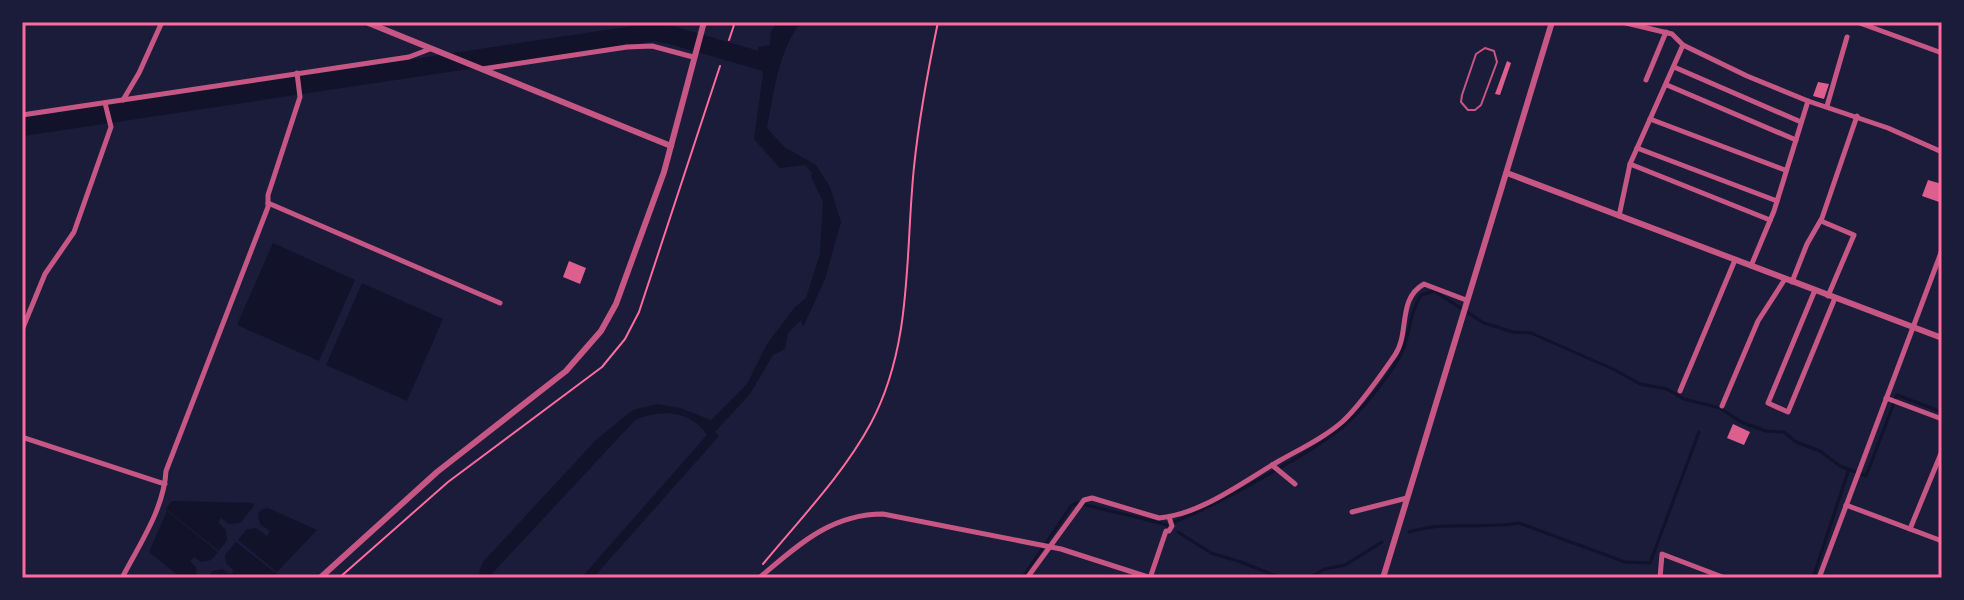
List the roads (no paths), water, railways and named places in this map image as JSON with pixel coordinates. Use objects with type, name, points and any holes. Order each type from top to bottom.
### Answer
[{"type":"street","points":[[123,100],[162,22]]},
{"type":"street","points":[[366,22],[671,146]]},
{"type":"street","points":[[320,578],[437,472],[566,371],[590,346],[616,304],[640,242],[671,146],[704,22]]},
{"type":"street","points":[[1383,578],[1552,22]]},
{"type":"street","points":[[1622,22],[1672,34],[1683,45],[1808,101],[1857,116],[1942,152]]},
{"type":"street","points":[[1857,22],[1942,53]]},
{"type":"street","points":[[1646,80],[1666,32]]},
{"type":"street","points":[[1827,106],[1847,37]]},
{"type":"street","points":[[1619,216],[1630,164],[1683,45]]},
{"type":"street","points":[[481,69],[652,46],[693,56]]},
{"type":"street","points":[[22,115],[105,105],[409,57],[430,49]]},
{"type":"street","points":[[1674,67],[1801,122]]},
{"type":"street","points":[[122,578],[152,522],[166,485],[166,471],[268,203],[300,94],[297,75]]},
{"type":"street","points":[[1667,85],[1796,140]]},
{"type":"street","points":[[1751,266],[1777,201],[1808,101]]},
{"type":"street","points":[[22,330],[45,274],[74,232],[105,148],[111,127],[105,105]]},
{"type":"street","points":[[1722,406],[1758,321],[1788,281],[1821,221],[1857,116]]},
{"type":"street","points":[[1650,119],[1785,170]]},
{"type":"street","points":[[1637,148],[1777,201]]},
{"type":"street","points":[[1630,164],[1770,220]]},
{"type":"street","points":[[1507,173],[1942,338]]},
{"type":"street","points":[[268,203],[500,303]]},
{"type":"street","points":[[1815,290],[1768,403],[1788,412],[1854,235],[1821,221]]},
{"type":"street","points":[[1819,578],[1858,473],[1891,400],[1942,250]]},
{"type":"street","points":[[1680,391],[1735,260]]},
{"type":"street","points":[[1027,578],[1084,500],[1092,498],[1159,518],[1169,517],[1203,505],[1346,418],[1396,354],[1403,334],[1405,310],[1417,288],[1424,284],[1466,300]]},
{"type":"street","points":[[1891,400],[1942,419]]},
{"type":"street","points":[[22,437],[166,485]]},
{"type":"street","points":[[1910,529],[1942,451]]},
{"type":"street","points":[[1272,465],[1295,484]]},
{"type":"street","points":[[1352,512],[1407,498]]},
{"type":"street","points":[[1846,505],[1942,541]]},
{"type":"street","points":[[759,578],[806,537],[843,519],[864,514],[883,514],[1049,547],[1147,577],[1166,531],[1172,526],[1169,517]]},
{"type":"street","points":[[1660,578],[1662,554],[1725,578]]},
{"type":"lane","points":[[1492,49],[1497,62],[1481,105],[1475,110],[1468,110],[1463,105],[1462,95],[1478,51],[1492,49]]},
{"type":"waterway","points":[[22,127],[654,32],[771,64]]},
{"type":"waterway","points":[[1167,525],[1255,482],[1315,447],[1345,425],[1372,396],[1401,355],[1421,295],[1434,291],[1484,323],[1513,332],[1531,333],[1640,384],[1667,389],[1684,399],[1720,408],[1741,422],[1766,431],[1784,432],[1796,442],[1820,451],[1840,466],[1866,476],[1897,395],[1942,412]]},
{"type":"waterway","points":[[1409,532],[1424,528],[1519,523],[1625,562],[1650,563],[1699,432]]},
{"type":"waterway","points":[[1813,578],[1848,472]]},
{"type":"waterway","points":[[1022,578],[1072,505],[1078,503],[1168,525]]},
{"type":"waterway","points":[[1178,532],[1211,553],[1281,578]]},
{"type":"waterway","points":[[1309,578],[1325,569],[1345,565],[1382,542]]}]
